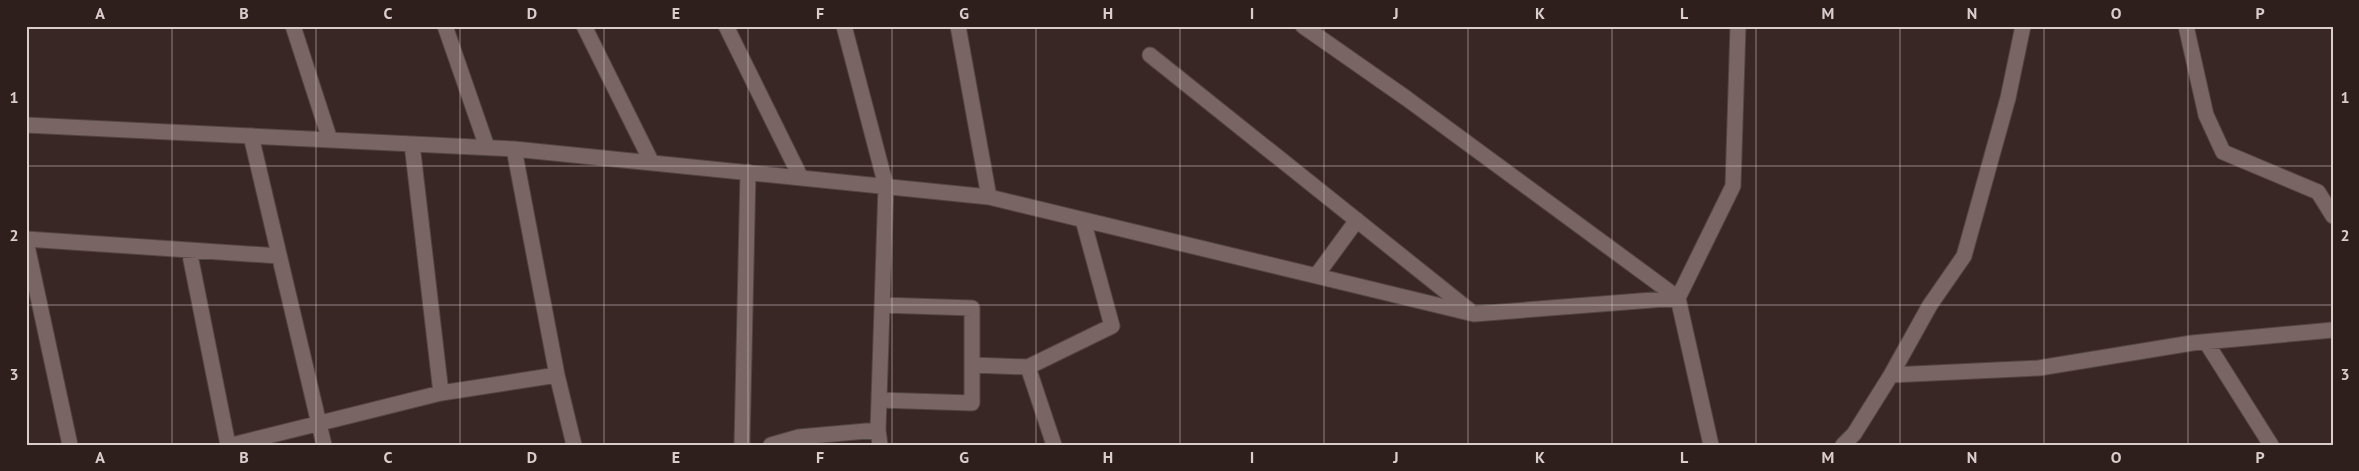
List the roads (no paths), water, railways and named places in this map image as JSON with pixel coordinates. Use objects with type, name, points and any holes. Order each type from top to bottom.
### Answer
[{"type":"street","points":[[293,26],[330,140]]},
{"type":"street","points":[[444,26],[486,147]]},
{"type":"street","points":[[584,26],[652,163]]},
{"type":"street","points":[[726,26],[801,178]]},
{"type":"street","points":[[771,445],[799,437],[879,437],[886,186],[844,26]]},
{"type":"street","points":[[958,26],[989,197]]},
{"type":"street","points":[[1303,26],[1406,98],[1678,298]]},
{"type":"street","points":[[1711,445],[1678,298],[1733,186],[1738,26]]},
{"type":"street","points":[[1843,445],[1854,434],[1891,375],[1930,305],[1964,256],[2008,98],[2022,26]]},
{"type":"street","points":[[2186,26],[2206,115],[2223,152],[2318,192],[2333,216]]},
{"type":"street","points":[[1150,55],[1474,314]]},
{"type":"street","points":[[26,125],[514,149],[989,197],[1474,314],[1678,298]]},
{"type":"street","points":[[251,136],[324,445]]},
{"type":"street","points":[[412,144],[441,394]]},
{"type":"street","points":[[514,149],[557,375],[574,445]]},
{"type":"street","points":[[742,445],[748,172]]},
{"type":"street","points":[[972,366],[1028,367],[1112,326],[1083,220]]},
{"type":"street","points":[[1316,276],[1357,220]]},
{"type":"street","points":[[70,445],[26,240],[279,256]]},
{"type":"street","points":[[190,250],[228,445]]},
{"type":"street","points":[[879,400],[972,403],[972,308],[882,305]]},
{"type":"street","points":[[1891,375],[2039,368],[2206,342],[2333,330]]},
{"type":"street","points":[[2206,342],[2272,445]]},
{"type":"street","points":[[1028,367],[1054,445]]},
{"type":"street","points":[[232,445],[441,394],[557,375]]}]
